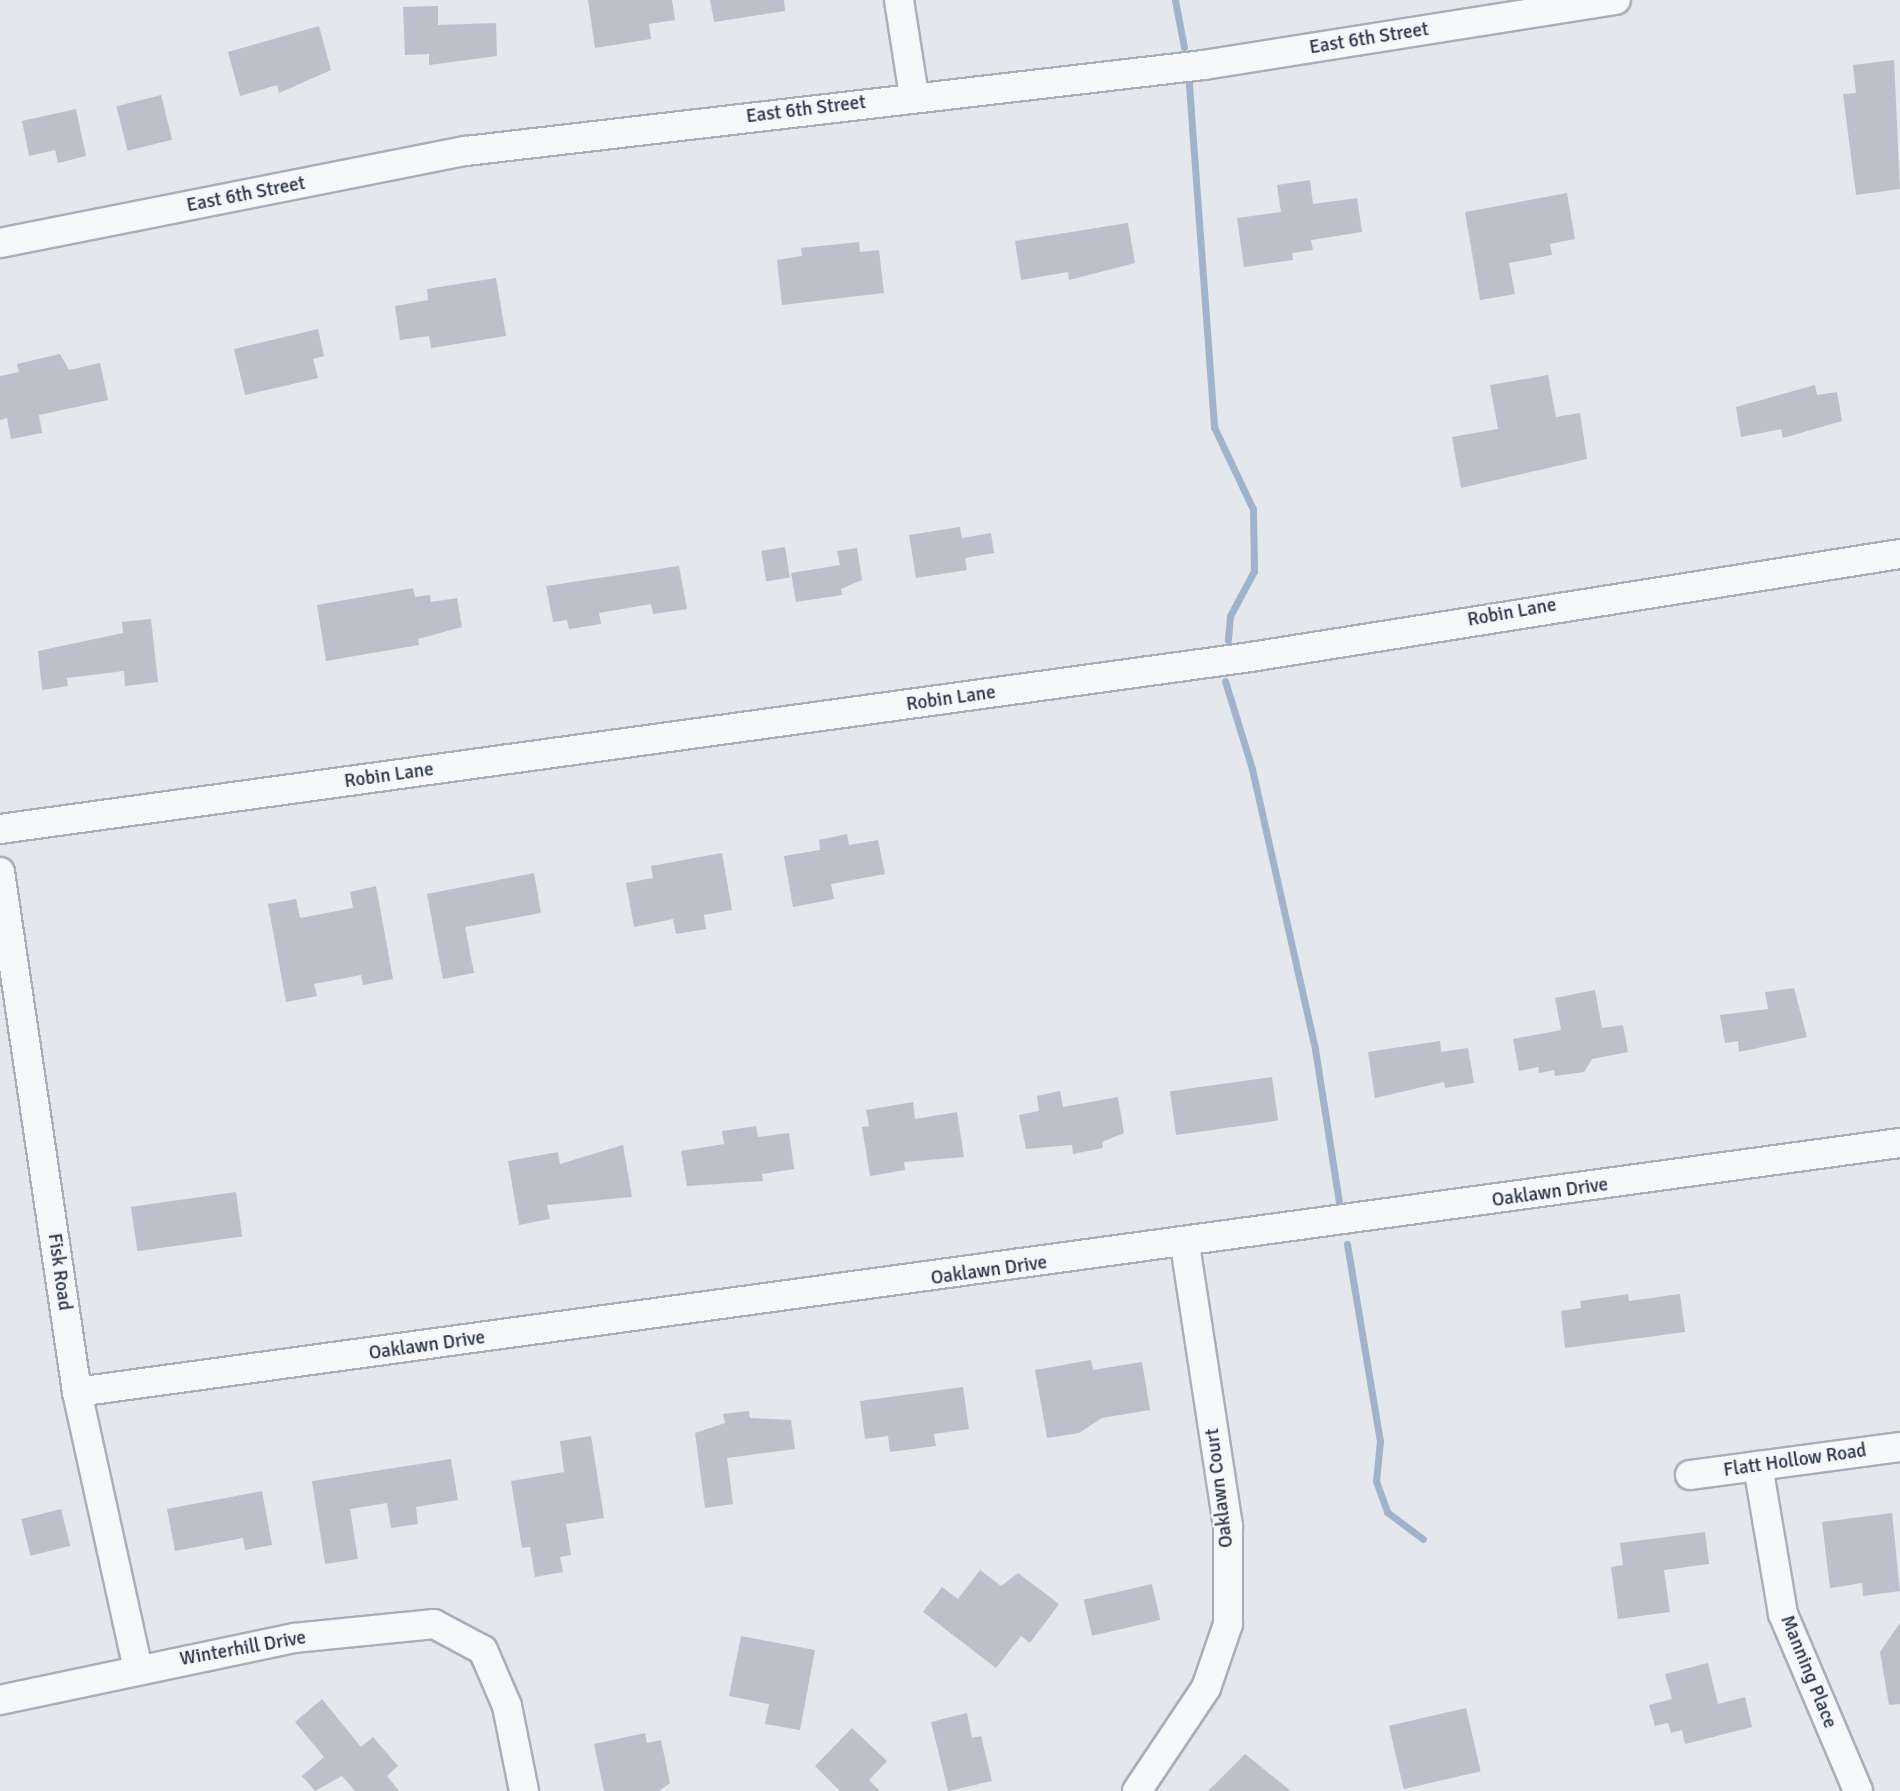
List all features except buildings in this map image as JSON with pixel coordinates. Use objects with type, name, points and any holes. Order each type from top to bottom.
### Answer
[{"type":"street","points":[[899,0],[914,96]]},
{"type":"street","name":"East 6th Street","points":[[0,243],[466,151],[914,96],[1204,65],[1616,0]]},
{"type":"street","name":"Robin Lane","points":[[0,829],[1244,658],[1900,554]]},
{"type":"street","name":"Fisk Road","points":[[0,872],[77,1392],[138,1669]]},
{"type":"street","name":"Oaklawn Drive","points":[[77,1392],[1185,1245],[1900,1143]]},
{"type":"street","name":"Oaklawn Court","points":[[1137,1791],[1206,1688],[1228,1624],[1228,1525],[1185,1245]]},
{"type":"street","name":"Flatt Hollow Road","points":[[1690,1475],[1900,1447]]},
{"type":"street","name":"Manning Place","points":[[1758,1466],[1783,1614],[1858,1791]]},
{"type":"street","name":"Winterhill Drive","points":[[0,1700],[294,1638],[434,1624],[483,1650],[507,1706],[524,1791]]},
{"type":"waterway","points":[[1175,0],[1184,47]]},
{"type":"waterway","points":[[1188,72],[1214,427],[1253,509],[1254,571],[1230,616],[1228,640]]},
{"type":"waterway","points":[[1225,681],[1252,769],[1315,1049],[1339,1203]]},
{"type":"waterway","points":[[1347,1244],[1380,1441],[1376,1481],[1387,1512],[1423,1539]]}]
